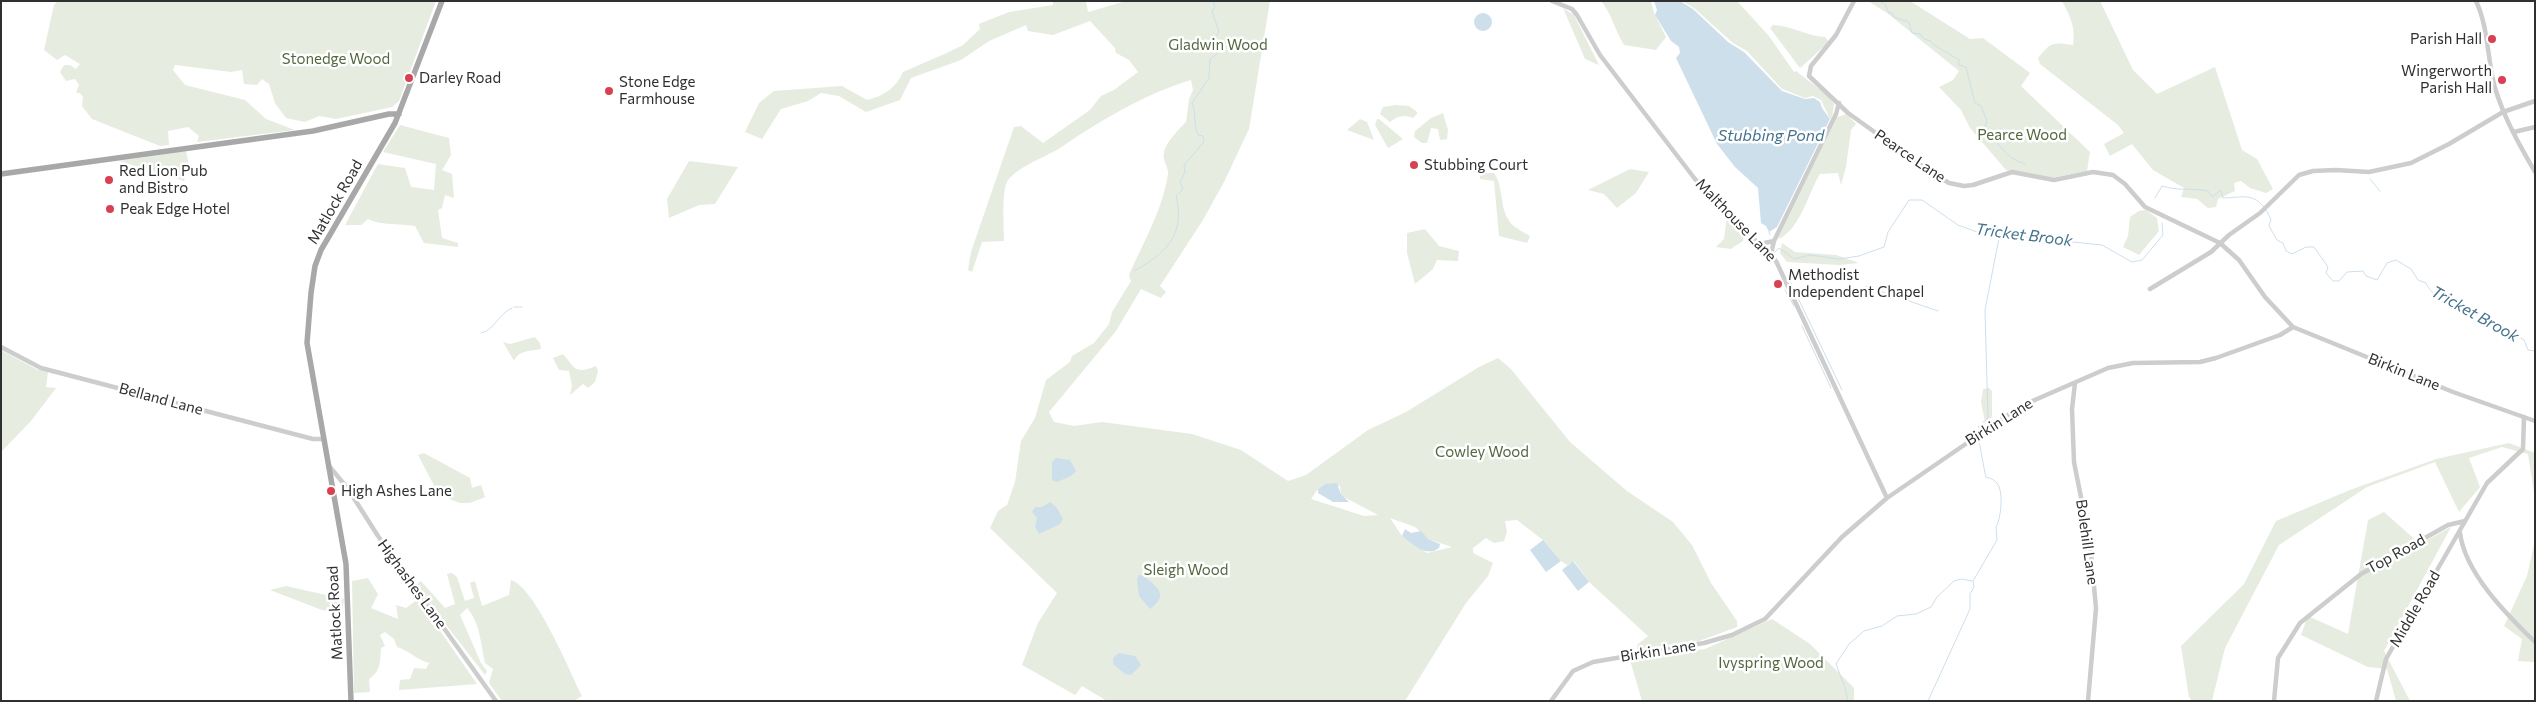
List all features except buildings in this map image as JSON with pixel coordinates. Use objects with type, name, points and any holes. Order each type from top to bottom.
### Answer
[{"type":"main road","name":"Matlock Road","points":[[351,701],[348,583],[308,343],[308,324],[315,266],[332,229],[399,114],[442,1]]},
{"type":"main road","points":[[1,174],[312,131],[399,114]]},
{"type":"street","name":"Malthouse Lane","points":[[1552,1],[1572,10],[1578,15],[1600,55],[1696,179],[1771,254],[1779,265],[1887,498]]},
{"type":"street","name":"Pearce Lane","points":[[1854,1],[1836,36],[1811,66],[1809,76],[1848,112],[1932,174],[1949,183],[1964,186],[1973,185],[2012,172],[2054,180],[2093,172],[2109,174],[2125,184],[2145,207],[2220,243],[2239,260],[2265,298],[2293,327]]},
{"type":"street","points":[[2476,1],[2483,16],[2492,73],[2503,112],[2535,172]]},
{"type":"street","points":[[2150,289],[2211,252],[2220,243],[2260,214],[2299,175],[2336,170],[2368,172],[2411,163],[2449,144],[2503,112],[2535,101]]},
{"type":"street","points":[[1771,254],[1774,241],[1836,114],[1839,103]]},
{"type":"street","points":[[1836,114],[1848,112]]},
{"type":"street","points":[[2514,132],[2535,127]]},
{"type":"street","points":[[1760,244],[1774,241]]},
{"type":"street","name":"Birkin Lane","points":[[1551,701],[1574,671],[1592,662],[1704,643],[1732,635],[1765,619],[1842,537],[1887,498],[1985,428],[2029,401],[2108,368],[2133,363],[2200,362],[2280,336],[2293,327],[2452,392],[2535,421]]},
{"type":"street","name":"Belland Lane","points":[[1,347],[41,368],[313,439],[324,439]]},
{"type":"street","name":"Bolehill Lane","points":[[2075,383],[2072,409],[2073,456],[2090,542],[2096,608],[2088,701]]},
{"type":"street","points":[[2465,521],[2487,483],[2523,449],[2524,418]]},
{"type":"street","name":"Highashes Lane","points":[[329,466],[348,489],[378,536],[496,701]]},
{"type":"street","name":"Middle Road","points":[[2376,701],[2386,659],[2460,533],[2465,521]]},
{"type":"street","name":"Top Road","points":[[2274,701],[2278,658],[2300,623],[2361,574],[2448,525],[2465,521]]},
{"type":"street","points":[[2460,533],[2462,548],[2479,578],[2510,619],[2535,642]]},
{"type":"green space","name":"Stonedge Wood","points":[[58,1],[436,1],[399,101],[392,107],[336,119],[319,116],[305,122],[286,118],[275,103],[269,84],[262,79],[257,85],[244,84],[242,70],[231,72],[175,65],[173,70],[185,85],[245,100],[266,119],[295,130],[197,142],[199,136],[188,127],[168,131],[169,145],[160,146],[92,119],[82,106],[83,97],[80,93],[76,93],[79,85],[75,79],[66,81],[60,72],[64,65],[70,65],[76,69],[80,64],[65,55],[57,60],[44,50],[54,5]]},
{"type":"green space","points":[[1053,1],[1086,1],[1088,12],[1126,1],[1270,1],[1249,129],[1225,180],[1203,220],[1160,286],[1166,292],[1161,298],[1141,289],[1116,331],[1049,412],[1054,422],[1074,426],[1102,422],[1192,434],[1241,450],[1288,481],[1306,475],[1368,430],[1406,412],[1479,367],[1498,358],[1511,369],[1570,442],[1627,491],[1673,522],[1692,545],[1711,583],[1737,621],[1737,627],[1699,641],[1637,649],[1637,645],[1648,636],[1589,582],[1574,561],[1567,565],[1561,561],[1543,540],[1517,520],[1505,521],[1507,532],[1504,541],[1494,543],[1486,538],[1473,548],[1473,553],[1493,563],[1488,576],[1466,603],[1405,701],[1107,701],[1082,686],[1075,695],[1022,665],[1038,623],[1057,593],[990,528],[998,511],[1007,505],[1015,482],[1021,441],[1035,418],[1046,380],[1070,362],[1072,356],[1094,343],[1109,324],[1112,312],[1131,281],[1129,275],[1162,200],[1168,174],[1164,158],[1165,148],[1186,122],[1189,99],[1193,90],[1191,80],[1124,108],[1013,175],[1008,180],[1004,192],[1004,241],[982,242],[972,272],[968,270],[971,252],[1014,127],[1021,126],[1043,143],[1090,110],[1101,96],[1114,90],[1138,72],[1129,60],[1116,53],[1115,48],[1090,21],[1053,35],[1028,31],[1026,25],[989,41],[961,60],[911,78],[900,100],[866,112],[839,96],[821,93],[808,101],[781,109],[762,139],[745,132],[759,103],[774,91],[842,86],[867,100],[884,94],[893,87],[903,72],[963,45],[980,29],[979,24],[1009,12],[1053,5]],"holes":[[[1325,484],[1340,486],[1341,494],[1344,497],[1378,515],[1364,516],[1311,499],[1318,489]],[[1390,518],[1415,527],[1428,539],[1452,547],[1427,553],[1402,536]]]},
{"type":"green space","points":[[1601,1],[1651,1],[1654,13],[1666,37],[1656,50],[1624,45],[1608,11]]},
{"type":"green space","points":[[1682,1],[1737,1],[1769,36],[1794,72],[1796,71],[1827,95],[1834,104],[1832,117],[1830,119],[1821,100],[1813,96],[1805,98],[1782,89],[1747,51],[1733,43],[1694,8]]},
{"type":"green space","name":"Pearce Wood","points":[[1868,1],[1910,1],[1970,39],[1983,38],[2030,73],[2021,86],[2090,152],[2087,171],[2051,178],[2006,170],[1970,128],[1961,110],[1939,87],[1953,80],[1959,71],[1887,13]]},
{"type":"green space","points":[[2062,1],[2100,1],[2133,70],[2157,94],[2215,67],[2242,150],[2257,159],[2273,189],[2266,193],[2250,188],[2241,181],[2234,183],[2235,191],[2218,199],[2216,207],[2208,208],[2197,199],[2181,197],[2184,188],[2153,170],[2132,144],[2110,156],[2104,144],[2124,133],[2118,125],[2040,64],[2038,58],[2052,44],[2073,45],[2074,33],[2072,22]]},
{"type":"green space","points":[[1563,8],[1574,15],[1599,65],[1585,59]]},
{"type":"green space","points":[[1773,25],[1825,37],[1829,42],[1800,68],[1770,28]]},
{"type":"green space","points":[[1409,106],[1417,114],[1413,118],[1401,116],[1390,122],[1380,114],[1383,107]]},
{"type":"green space","points":[[1443,113],[1448,130],[1447,139],[1440,140],[1438,129],[1431,128],[1427,143],[1422,143],[1414,137],[1415,131],[1431,118]]},
{"type":"green space","points":[[1847,114],[1856,124],[1851,130],[1846,167],[1841,185],[1838,173],[1820,174],[1793,227],[1779,239],[1837,117]]},
{"type":"green space","points":[[1360,119],[1367,122],[1374,140],[1347,130]]},
{"type":"green space","points":[[1377,119],[1403,139],[1388,148],[1375,125]]},
{"type":"green space","points":[[400,125],[449,138],[451,155],[442,170],[452,174],[454,198],[445,195],[442,208],[438,210],[442,238],[458,243],[458,247],[424,243],[415,226],[385,224],[368,219],[361,225],[345,225],[378,164],[405,168],[411,187],[434,190],[436,164],[383,152]]},
{"type":"green space","points":[[186,151],[189,165],[184,181],[119,161]]},
{"type":"green space","points":[[689,161],[738,167],[715,204],[699,205],[669,218],[667,199]]},
{"type":"green space","points":[[1630,169],[1649,172],[1636,193],[1617,208],[1604,194],[1588,190]]},
{"type":"green space","points":[[1480,173],[1494,173],[1499,185],[1504,210],[1514,226],[1530,236],[1527,243],[1499,236],[1494,181],[1480,179]]},
{"type":"green space","points":[[2146,210],[2157,218],[2159,231],[2139,255],[2123,247],[2128,236],[2130,217],[2139,211]]},
{"type":"green space","points":[[1727,215],[1744,236],[1743,241],[1731,249],[1716,247],[1724,239]]},
{"type":"green space","points":[[1425,229],[1439,246],[1459,251],[1458,261],[1437,260],[1433,269],[1415,284],[1407,253],[1407,233]]},
{"type":"green space","points":[[1782,243],[1795,252],[1836,255],[1859,263],[1839,265],[1787,262],[1780,253]]},
{"type":"green space","points":[[535,337],[540,343],[541,349],[522,353],[514,361],[503,342],[510,344]]},
{"type":"green space","points":[[1,350],[36,369],[48,372],[46,387],[56,388],[31,421],[1,452]]},
{"type":"green space","points":[[563,354],[576,369],[584,370],[596,366],[598,371],[595,382],[588,388],[583,384],[570,395],[572,386],[569,371],[559,370],[553,358]]},
{"type":"green space","points":[[1989,388],[1992,391],[1992,417],[1985,422],[1981,402],[1983,389]]},
{"type":"green space","points":[[2509,443],[2535,453],[2535,499],[2528,454],[2502,447],[2469,458],[2480,487],[2459,512],[2435,462],[2367,487],[2279,545],[2225,648],[2212,701],[2192,701],[2189,697],[2181,646],[2244,584],[2276,521],[2350,490],[2436,459]]},
{"type":"green space","points":[[424,453],[470,478],[472,488],[481,485],[485,497],[470,503],[460,503],[439,495],[418,455]]},
{"type":"green space","points":[[2384,512],[2420,544],[2451,527],[2384,651],[2410,701],[2396,701],[2387,669],[2368,667],[2301,635],[2308,616],[2348,634],[2368,520]]},
{"type":"green space","points":[[2535,540],[2535,662],[2518,661],[2522,639],[2504,626],[2527,576]]},
{"type":"green space","points":[[452,573],[457,577],[465,601],[474,598],[470,583],[475,581],[482,606],[509,595],[511,580],[520,586],[541,613],[582,696],[574,701],[502,701],[489,683],[493,669],[485,663],[475,620],[467,608],[460,615],[481,663],[487,671],[485,675],[415,585],[421,581],[445,608],[455,604],[447,574]]},
{"type":"green space","points":[[368,578],[378,594],[371,608],[398,619],[396,605],[406,608],[418,599],[477,684],[399,690],[400,680],[410,679],[414,668],[426,669],[429,663],[397,647],[394,639],[385,632],[380,635],[385,646],[381,648],[379,666],[376,673],[369,679],[370,692],[354,693],[352,581]]},
{"type":"green space","points":[[286,586],[344,599],[342,613],[322,610],[270,590]]},
{"type":"green space","name":"Ivyspring Wood","points":[[1772,619],[1810,644],[1854,688],[1854,701],[1642,701],[1630,660],[1705,649]]},
{"type":"water","name":"Stubbing Pond","points":[[1654,1],[1680,1],[1693,9],[1728,42],[1744,52],[1782,91],[1805,99],[1814,98],[1820,102],[1830,119],[1777,227],[1769,232],[1766,226],[1761,223],[1758,188],[1735,167],[1717,144],[1676,58],[1680,53],[1679,47],[1671,41],[1655,15],[1657,10]]},
{"type":"water","points":[[1479,13],[1487,13],[1492,18],[1490,29],[1479,31],[1474,26],[1474,18]]},
{"type":"water","points":[[1056,458],[1070,460],[1076,471],[1071,476],[1057,482],[1052,480],[1052,462]]},
{"type":"water","points":[[1337,483],[1341,494],[1349,502],[1333,502],[1318,493],[1318,489],[1325,484]]},
{"type":"water","points":[[1050,502],[1057,508],[1063,519],[1060,524],[1039,534],[1035,527],[1037,518],[1032,512],[1035,507],[1042,507]]},
{"type":"water","points":[[1405,529],[1411,533],[1421,531],[1428,539],[1440,544],[1439,548],[1434,551],[1420,549],[1402,536]]},
{"type":"water","points":[[1543,540],[1561,561],[1546,572],[1530,550]]},
{"type":"water","points":[[1573,561],[1589,582],[1578,591],[1562,570]]},
{"type":"water","points":[[1139,575],[1143,575],[1159,590],[1159,599],[1150,609],[1139,596],[1137,579]]},
{"type":"water","points":[[1119,653],[1135,656],[1141,665],[1131,675],[1125,674],[1113,664],[1113,658]]},
{"type":"waterway","points":[[1134,271],[1155,258],[1170,242],[1178,222],[1176,196],[1183,189],[1180,182],[1185,172],[1184,165],[1204,142],[1203,136],[1198,135],[1192,103],[1209,78],[1210,59],[1218,53],[1218,47],[1212,42],[1219,32],[1212,11],[1215,7],[1213,1]]},
{"type":"waterway","points":[[1879,1],[1885,4],[1889,13],[1892,13],[1894,17],[1909,22],[1912,33],[1920,34],[1924,39],[1931,41],[1934,45],[1959,60],[1959,65],[1966,67],[1975,103],[1981,106],[1987,121],[1985,126],[2007,154],[2025,164]]},
{"type":"waterway","points":[[2370,179],[2380,191]]},
{"type":"waterway","name":"Tricket Brook","points":[[2155,198],[2162,186],[2208,191],[2212,197],[2221,190],[2223,198],[2240,197],[2255,199],[2264,207]]},
{"type":"waterway","name":"Tricket Brook","points":[[1774,253],[1779,248],[1794,259],[1810,255],[1839,259],[1859,256],[1884,247],[1888,232],[1909,200],[1922,200],[1958,225],[1977,232],[2102,245],[2132,262],[2142,260],[2163,235],[2162,223]]},
{"type":"waterway","name":"Tricket Brook","points":[[2266,210],[2271,219],[2269,226],[2277,240],[2283,243],[2286,251],[2292,254],[2306,247],[2314,247],[2328,267],[2326,273],[2333,281],[2339,281],[2347,272],[2363,271],[2366,276],[2377,280],[2387,263],[2396,260],[2411,269],[2418,280],[2426,283],[2438,296],[2446,301],[2455,303],[2500,329],[2512,333],[2524,340],[2528,350],[2535,351]]},
{"type":"waterway","points":[[1982,430],[1978,427],[1988,418],[1985,310],[2000,233]]},
{"type":"waterway","points":[[1788,277],[1842,390]]},
{"type":"waterway","points":[[1866,286],[1938,311]]},
{"type":"waterway","points":[[1785,290],[1794,306]]},
{"type":"waterway","points":[[514,307],[522,307]]},
{"type":"waterway","points":[[481,333],[486,332],[507,310],[512,308]]},
{"type":"waterway","points":[[1802,326],[1831,388]]},
{"type":"waterway","points":[[1928,701],[1970,609],[1970,594],[1974,587],[1973,581],[1997,540],[1996,527],[2001,498],[1997,483],[1986,477],[1985,473],[1979,441],[1989,435],[1986,432]]},
{"type":"waterway","points":[[1848,701],[1836,664],[1849,644],[1864,631],[1882,626],[1897,616],[1916,614],[1931,607],[1937,597],[1954,581],[1961,579],[1972,581]]},
{"type":"place","name":"Parish Hall","points":[[2492,39]]},
{"type":"place","name":"Darley Road","points":[[409,78]]},
{"type":"place","name":"Wingerworth Parish Hall","points":[[2502,80]]},
{"type":"place","name":"Stone Edge Farmhouse","points":[[609,91]]},
{"type":"place","name":"Stubbing Court","points":[[1414,165]]},
{"type":"place","name":"Red Lion Pub and Bistro","points":[[109,180]]},
{"type":"place","name":"Peak Edge Hotel","points":[[110,209]]},
{"type":"place","name":"Methodist Independent Chapel","points":[[1778,284]]},
{"type":"place","name":"High Ashes Lane","points":[[331,491]]},
{"type":"park label","name":"Gladwin Wood","points":[[1218,45]]},
{"type":"park label","name":"Cowley Wood","points":[[1482,452]]},
{"type":"park label","name":"Sleigh Wood","points":[[1186,570]]}]
